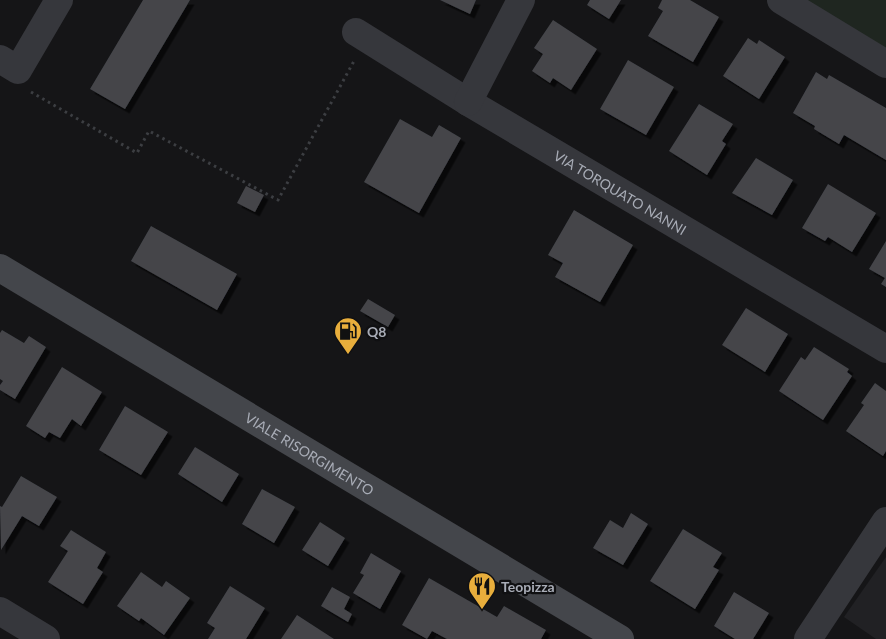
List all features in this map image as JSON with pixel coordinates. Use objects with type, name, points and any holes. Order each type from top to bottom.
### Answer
[{"type":"street","points":[[9,64],[59,0]]},
{"type":"street","points":[[468,102],[521,0]]},
{"type":"street","points":[[781,0],[886,64]]},
{"type":"street","name":"VIA TORQUATO NANNI","points":[[362,36],[468,102],[886,349]]},
{"type":"street","name":"VIALE RISORGIMENTO","points":[[0,268],[620,639]]},
{"type":"street","points":[[808,639],[886,521]]},
{"type":"street","points":[[0,610],[46,639]]},
{"type":"path","points":[[9,64],[22,86],[137,153],[149,132],[278,200],[362,36]]},
{"type":"shaded area","points":[[799,0],[886,0],[886,53]]},
{"type":"shaded area","points":[[886,557],[886,639],[876,639],[844,617]]},
{"type":"building","points":[[143,0],[190,0],[125,109],[90,89]]},
{"type":"building","points":[[440,0],[476,0],[470,14]]},
{"type":"building","points":[[590,0],[621,0],[609,19],[587,5]]},
{"type":"building","points":[[662,0],[690,0],[719,17],[693,62],[648,36],[663,11],[658,8]]},
{"type":"building","points":[[553,20],[597,49],[571,90],[553,78],[550,83],[532,71],[543,54],[534,48]]},
{"type":"building","points":[[748,38],[757,44],[759,40],[785,57],[759,99],[723,76]]},
{"type":"building","points":[[628,60],[674,87],[646,135],[600,109]]},
{"type":"building","points":[[816,72],[827,79],[829,75],[886,108],[886,160],[844,135],[839,144],[814,129],[815,126],[793,113]]},
{"type":"building","points":[[699,104],[733,124],[722,141],[726,144],[707,175],[669,151]]},
{"type":"building","points":[[400,119],[432,137],[439,125],[461,138],[419,213],[364,182]]},
{"type":"building","points":[[756,158],[793,180],[772,215],[732,193]]},
{"type":"building","points":[[828,184],[876,213],[852,252],[828,237],[825,241],[802,228]]},
{"type":"building","points":[[246,186],[264,195],[255,212],[237,203]]},
{"type":"building","points":[[574,210],[633,245],[600,302],[555,277],[563,263],[548,255]]},
{"type":"building","points":[[151,226],[237,274],[217,310],[131,261]]},
{"type":"building","points":[[886,241],[886,287],[881,284],[885,278],[869,269]]},
{"type":"building","points":[[368,299],[395,315],[388,327],[360,311]]},
{"type":"building","points":[[746,308],[788,334],[765,372],[722,345]]},
{"type":"building","points":[[2,330],[24,343],[29,336],[46,347],[15,399],[0,390],[0,385],[3,381],[0,379],[0,333]]},
{"type":"building","points":[[814,347],[849,369],[847,372],[852,376],[823,420],[779,391],[801,357],[805,360]]},
{"type":"building","points":[[62,367],[102,392],[81,426],[72,419],[60,438],[49,432],[45,438],[26,426]]},
{"type":"building","points":[[875,383],[886,391],[886,451],[883,456],[846,431],[864,405],[861,403]]},
{"type":"building","points":[[125,406],[168,432],[141,475],[99,450]]},
{"type":"building","points":[[195,447],[239,474],[222,502],[178,474]]},
{"type":"building","points":[[21,476],[57,497],[39,526],[22,516],[1,550],[0,506],[2,507]]},
{"type":"building","points":[[262,489],[295,507],[274,543],[242,524]]},
{"type":"building","points":[[631,513],[648,524],[623,565],[593,548],[610,520],[623,528]]},
{"type":"building","points":[[320,522],[345,538],[328,566],[302,550]]},
{"type":"building","points":[[683,529],[722,553],[713,567],[719,570],[695,609],[650,581]]},
{"type":"building","points":[[71,530],[106,552],[97,568],[103,572],[83,604],[48,582],[68,551],[60,546]]},
{"type":"building","points":[[371,553],[401,571],[380,609],[353,593],[364,575],[360,573]]},
{"type":"building","points":[[141,572],[162,587],[166,581],[190,598],[164,635],[141,618],[139,621],[117,606]]},
{"type":"building","points":[[429,578],[497,617],[504,606],[546,630],[541,639],[447,639],[432,631],[427,639],[402,625]]},
{"type":"building","points":[[230,586],[265,608],[246,639],[208,639],[215,628],[207,623]]},
{"type":"building","points":[[332,587],[350,597],[344,609],[352,614],[348,622],[321,606]]},
{"type":"building","points":[[734,592],[769,613],[753,639],[735,639],[714,626]]},
{"type":"building","points":[[297,615],[334,639],[281,639]]},
{"type":"place","name":"Q8","points":[[348,355]]},
{"type":"place","name":"Teopizza","points":[[482,610]]}]
